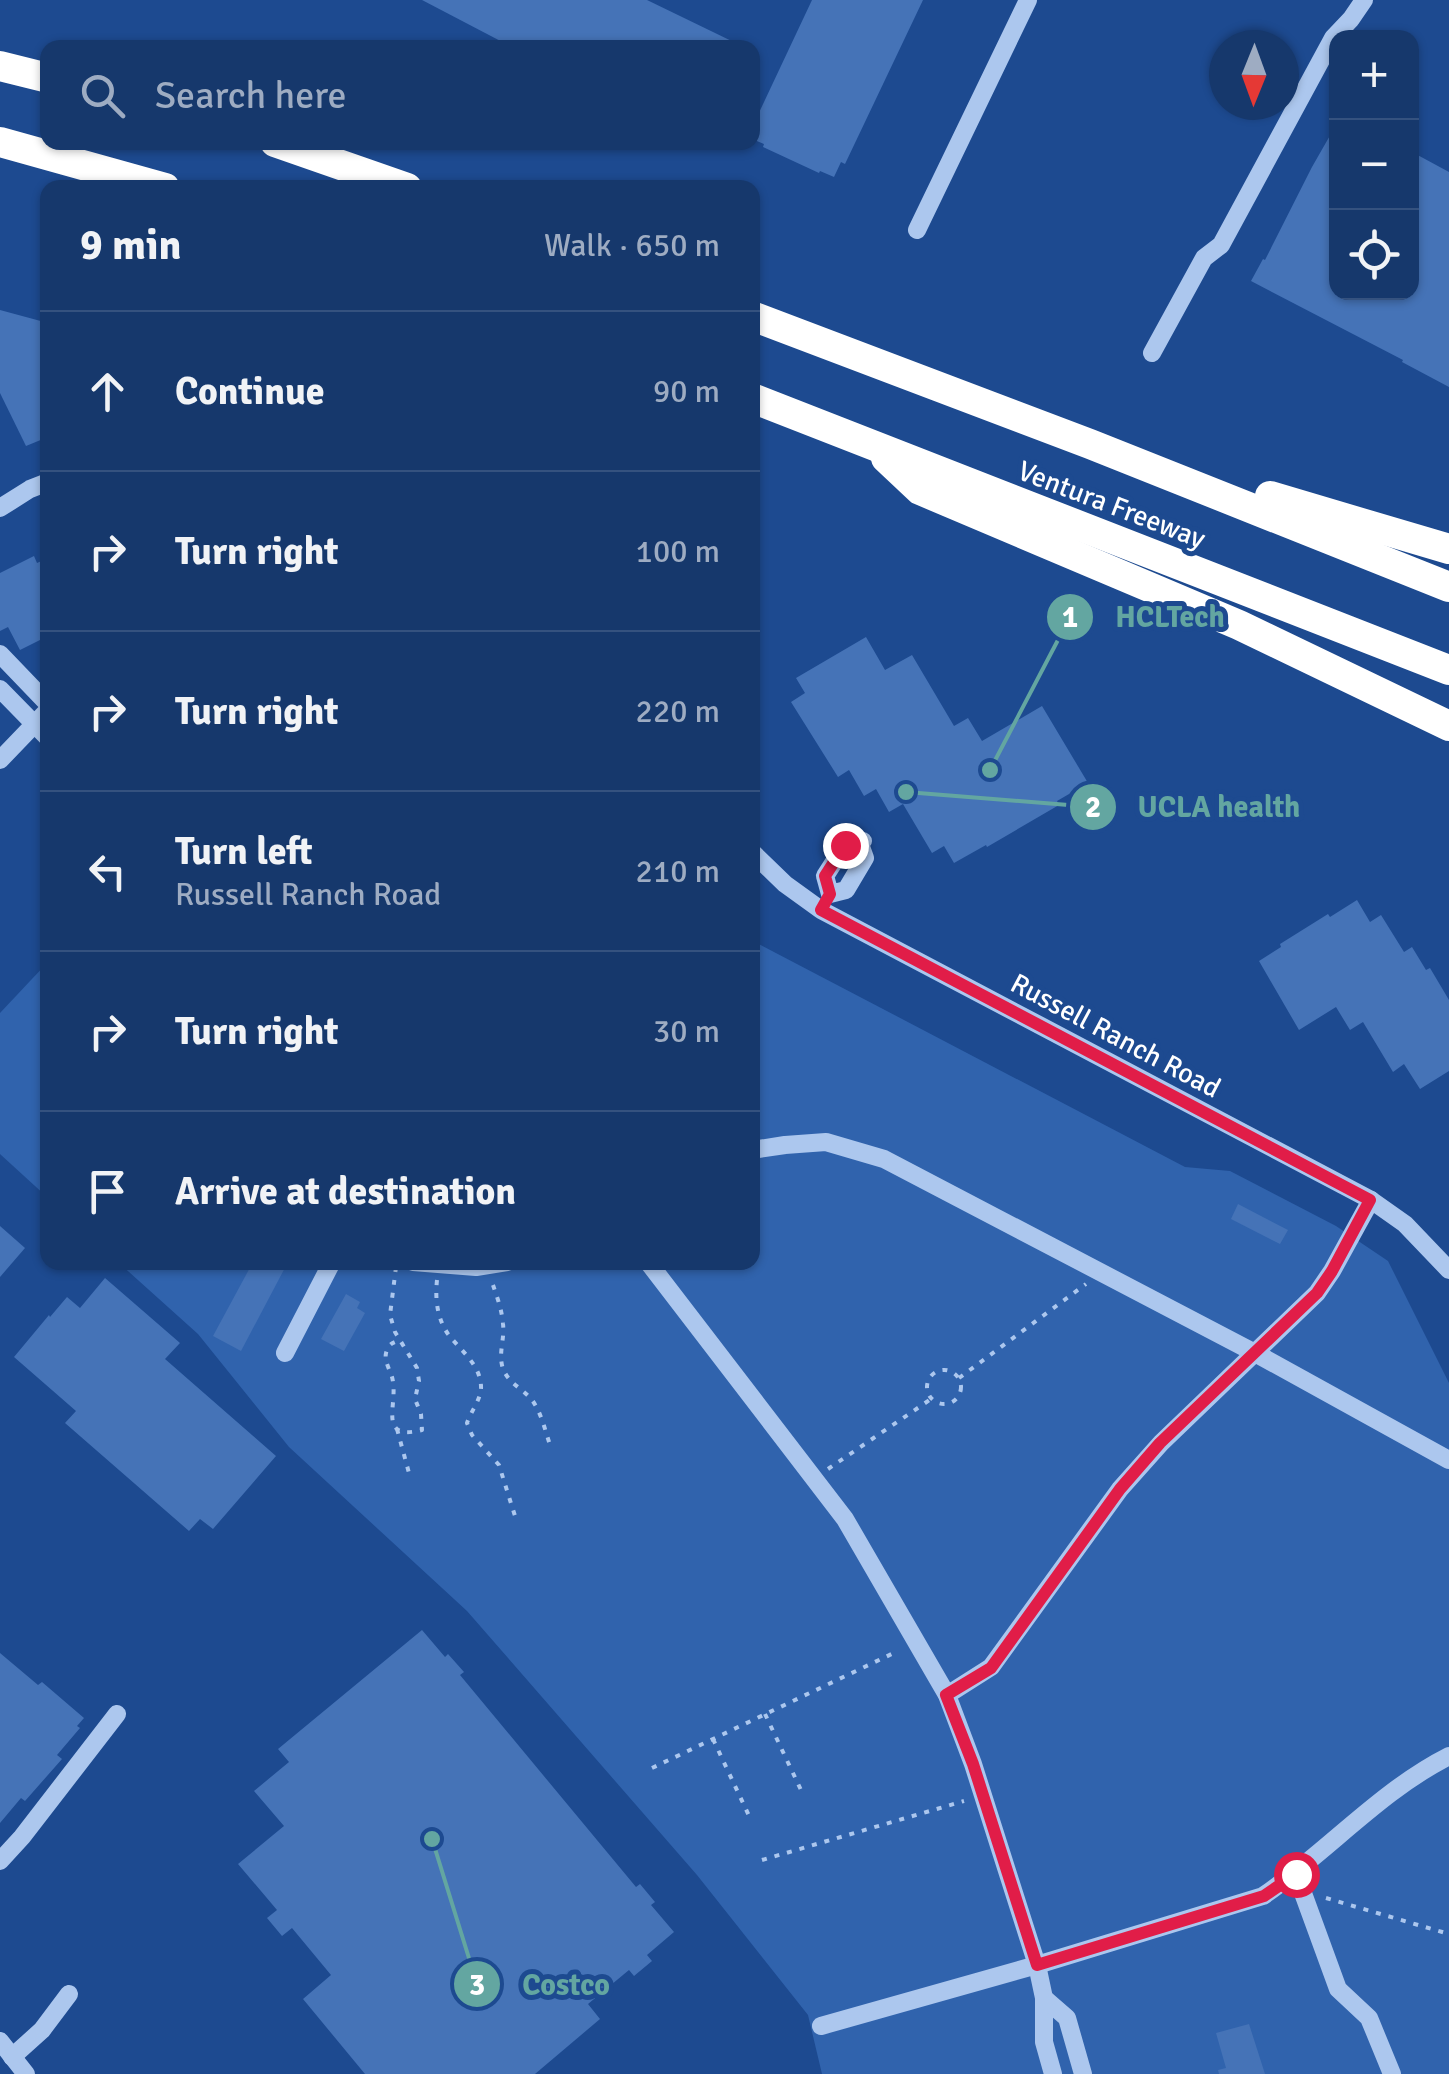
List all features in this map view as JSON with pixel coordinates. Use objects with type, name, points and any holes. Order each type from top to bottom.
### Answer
[{"type":"highway","points":[[0,66],[40,76]]},
{"type":"highway","points":[[0,142],[136,180]]},
{"type":"highway","points":[[297,150],[384,180]]},
{"type":"highway","name":"Ventura Freeway","points":[[760,319],[1090,444],[1449,587]]},
{"type":"highway","name":"Ventura Freeway","points":[[760,401],[1449,670]]},
{"type":"highway","points":[[1090,444],[1449,549]]},
{"type":"highway","points":[[873,446],[920,490],[1239,626],[1449,726]]},
{"type":"street","points":[[916,230],[1028,0]]},
{"type":"street","points":[[1152,354],[1204,258],[1221,245],[1333,38],[1364,0]]},
{"type":"street","points":[[0,508],[40,485]]},
{"type":"street","points":[[0,654],[40,708]]},
{"type":"street","points":[[0,689],[40,710]]},
{"type":"street","points":[[0,760],[40,715]]},
{"type":"street","points":[[826,902],[825,876],[845,845],[862,842]]},
{"type":"street","name":"Russell Ranch Road","points":[[760,860],[785,884],[826,902],[1370,1200],[1445,1257]]},
{"type":"street","points":[[760,1149],[826,1142],[884,1159],[1256,1353],[1449,1460]]},
{"type":"street","points":[[946,1695],[991,1668],[1120,1489],[1160,1443],[1317,1293],[1370,1200]]},
{"type":"street","points":[[285,1353],[328,1270]]},
{"type":"street","points":[[654,1270],[845,1520],[946,1695],[984,1796],[1037,1965],[1044,1998],[1044,2042],[1053,2074]]},
{"type":"street","points":[[0,1861],[117,1714]]},
{"type":"street","points":[[821,2026],[1037,1965],[1299,1882],[1347,1828],[1431,1765],[1449,1756]]},
{"type":"street","points":[[1299,1882],[1338,1989],[1369,2018],[1392,2074]]},
{"type":"street","points":[[0,2042],[16,2068],[70,1994]]},
{"type":"street","points":[[1044,1998],[1067,2018],[1083,2074]]},
{"type":"path","points":[[396,1270],[390,1315],[417,1368],[415,1399],[422,1430],[403,1433],[396,1429]]},
{"type":"path","points":[[439,1270],[439,1315],[448,1334],[471,1361],[482,1385],[467,1423],[472,1435],[499,1465],[514,1516]]},
{"type":"path","points":[[499,1270],[504,1341],[500,1359],[505,1374],[532,1399],[550,1445]]},
{"type":"path","points":[[959,1378],[1102,1273]]},
{"type":"path","points":[[400,1340],[386,1350],[386,1361],[394,1383],[391,1416],[409,1473]]},
{"type":"path","points":[[950,1371],[959,1378],[962,1388],[953,1402],[942,1404],[928,1394],[927,1383],[934,1373],[950,1371]]},
{"type":"path","points":[[813,1479],[932,1399]]},
{"type":"path","points":[[652,1768],[916,1642]]},
{"type":"path","points":[[765,1714],[801,1790]]},
{"type":"path","points":[[713,1739],[751,1820]]},
{"type":"path","points":[[762,1860],[984,1796]]},
{"type":"path","points":[[1299,1882],[1449,1934]]},
{"type":"shaded area","points":[[760,945],[1185,1167],[1230,1171],[1336,1226],[1388,1261],[1449,1383],[1449,2074],[822,2074],[808,2015],[697,1875],[467,1611],[289,1447],[198,1334],[127,1270],[760,1270]]},
{"type":"shaded area","points":[[40,970],[40,1191],[0,1154],[0,1013]]},
{"type":"building","points":[[422,0],[647,0],[730,40],[499,40]]},
{"type":"building","points":[[812,0],[923,0],[845,164],[841,162],[834,177],[763,147],[760,110]]},
{"type":"building","points":[[1329,137],[1329,300],[1419,300],[1419,156],[1449,172],[1449,387],[1251,281]]},
{"type":"building","points":[[0,310],[40,321],[40,440],[26,446],[0,393]]},
{"type":"building","points":[[34,556],[37,563],[40,562],[40,640],[20,650],[8,627],[0,631],[0,573]]},
{"type":"building","points":[[866,637],[885,670],[912,655],[954,726],[968,718],[982,741],[1042,706],[1088,783],[1057,801],[1059,805],[954,863],[944,846],[932,853],[903,804],[889,812],[876,789],[864,796],[849,770],[838,777],[791,702],[805,693],[796,678]]},
{"type":"building","points":[[1357,900],[1370,922],[1381,915],[1404,952],[1412,947],[1449,1000],[1449,1071],[1420,1089],[1404,1064],[1393,1072],[1363,1022],[1350,1030],[1336,1007],[1299,1030],[1259,961],[1328,914],[1330,917]]},
{"type":"building","points":[[1238,1204],[1288,1230],[1280,1244],[1231,1219]]},
{"type":"building","points":[[0,1226],[25,1248],[0,1277]]},
{"type":"building","points":[[249,1270],[284,1270],[241,1351],[213,1336]]},
{"type":"building","points":[[105,1278],[180,1343],[165,1359],[276,1456],[213,1529],[200,1519],[189,1531],[65,1423],[76,1411],[14,1357],[67,1297],[80,1308]]},
{"type":"building","points":[[346,1294],[360,1302],[357,1308],[365,1313],[344,1351],[321,1339]]},
{"type":"building","points":[[422,1630],[464,1672],[460,1675],[636,1887],[640,1884],[655,1902],[651,1905],[674,1932],[647,1955],[652,1961],[634,1976],[629,1970],[588,2004],[600,2019],[535,2074],[365,2074],[303,1999],[331,1975],[292,1928],[282,1936],[267,1918],[277,1910],[238,1864],[284,1826],[254,1791],[289,1762],[278,1749]]},
{"type":"building","points":[[0,1653],[84,1718],[57,1755],[62,1759],[0,1823]]},
{"type":"building","points":[[1249,2024],[1265,2074],[1219,2074],[1218,2070],[1226,2068],[1216,2033]]},
{"type":"place","name":"HCLTech","points":[[990,770]]},
{"type":"place","name":"UCLA health","points":[[906,792]]},
{"type":"place","name":"Costco","points":[[432,1839]]},
{"type":"route","points":[[845,845],[825,876],[830,894],[821,910],[1370,1200],[1317,1293],[1160,1443],[1120,1489],[991,1668],[946,1695],[973,1764],[1037,1965],[1264,1896],[1296,1874]]}]
